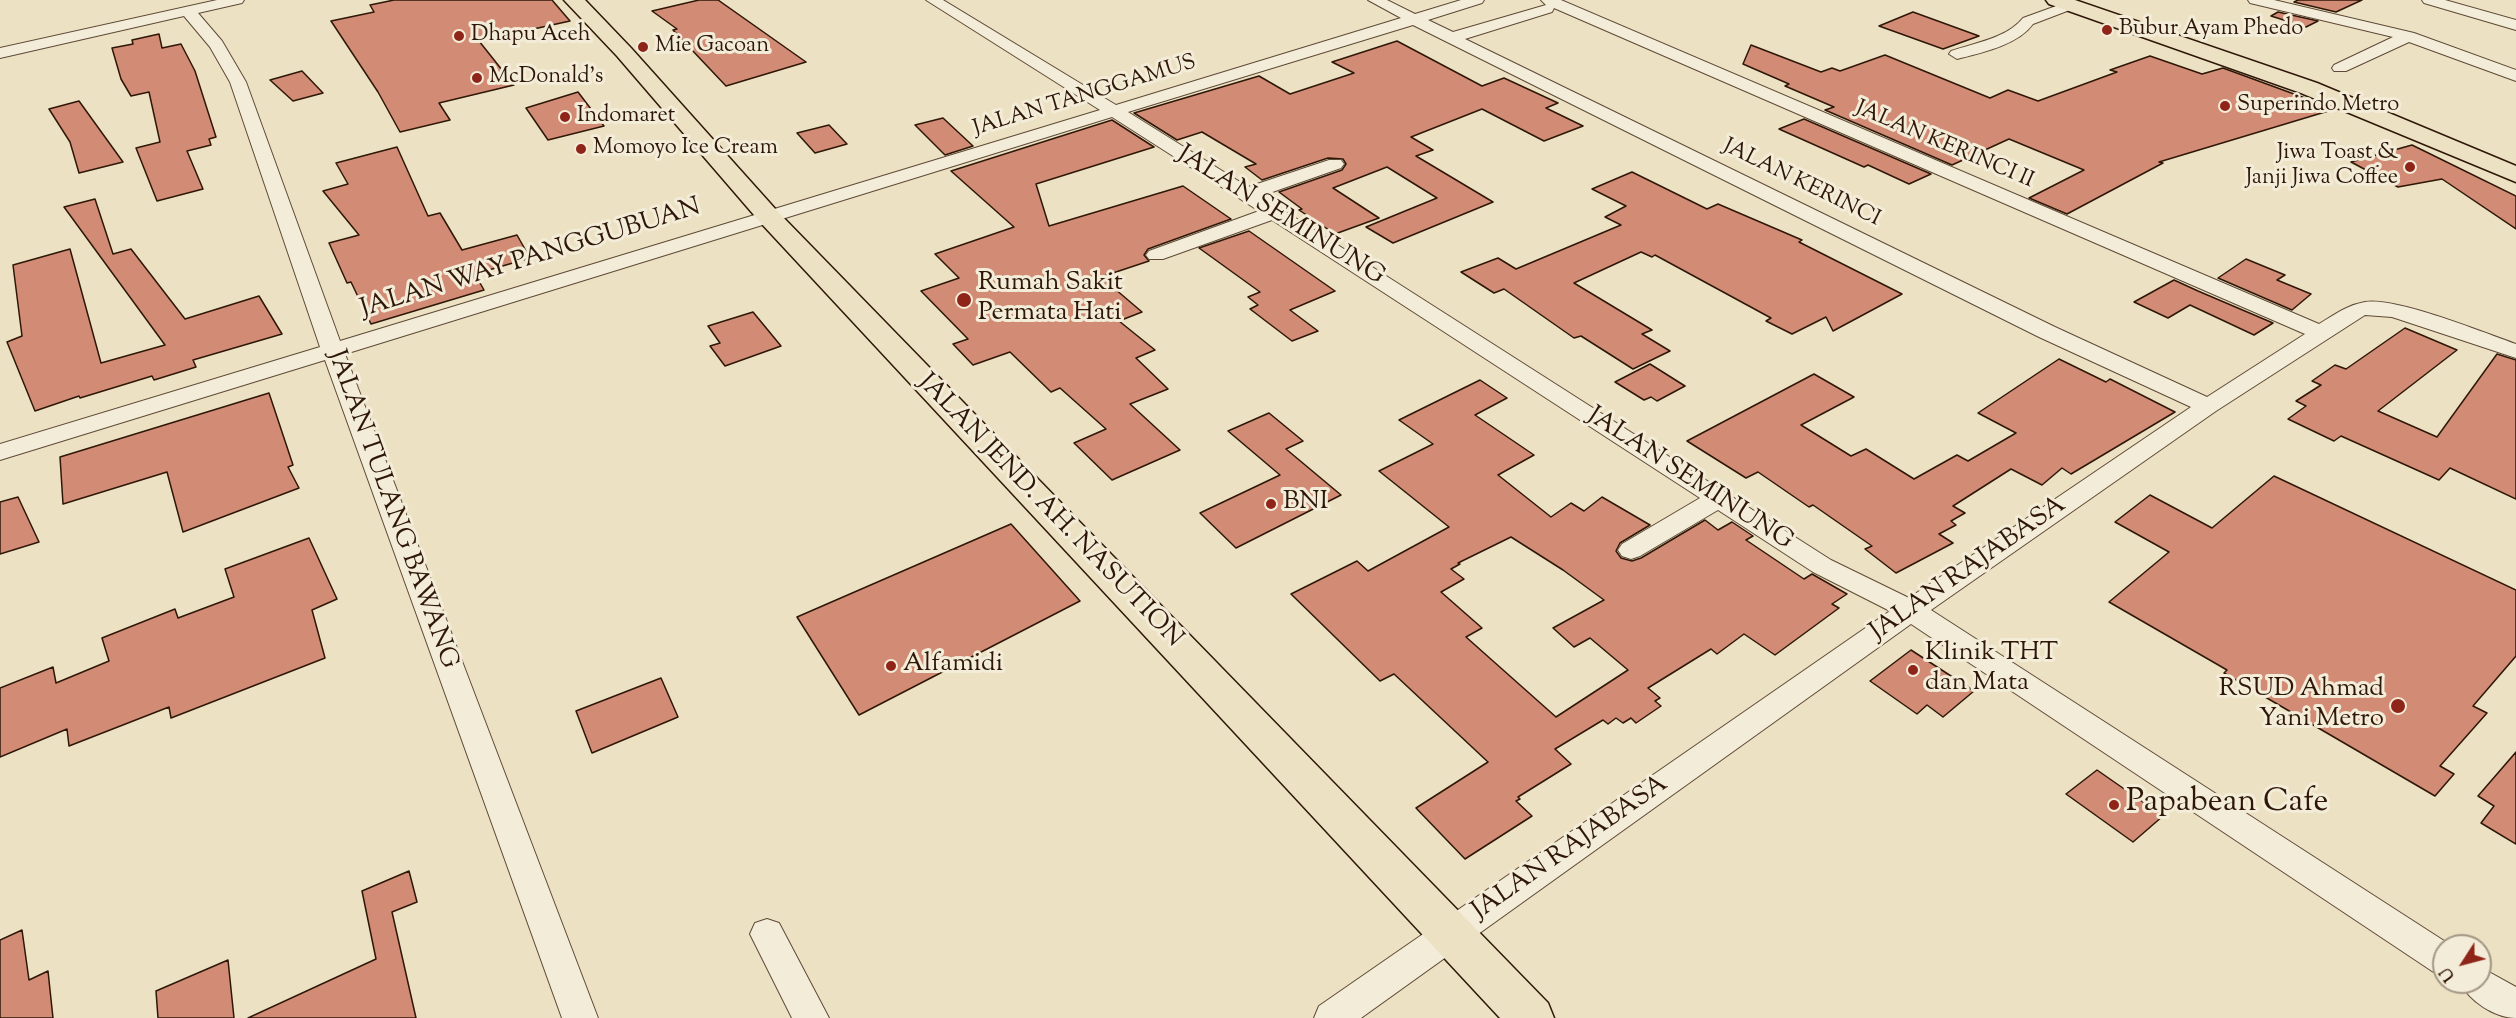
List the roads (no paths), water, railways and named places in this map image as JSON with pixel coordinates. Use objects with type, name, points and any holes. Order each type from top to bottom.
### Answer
[{"type":"main road","name":"JALAN JEND. AH. NASUTION","points":[[574,0],[624,52],[769,217],[1531,1018]]},
{"type":"main road","points":[[2063,2],[2309,88],[2516,176]]},
{"type":"street","points":[[0,53],[237,0]]},
{"type":"street","name":"JALAN SEMINUNG","points":[[933,0],[1114,111],[1822,566],[1864,589],[1911,610],[2432,952]]},
{"type":"street","name":"JALAN KERINCI","points":[[1375,0],[2047,332],[2208,406]]},
{"type":"street","name":"JALAN TANGGAMUS","points":[[769,217],[1477,0]]},
{"type":"street","points":[[2255,0],[2408,36],[2516,76]]},
{"type":"street","points":[[2429,0],[2516,25]]},
{"type":"street","points":[[1957,54],[2011,35],[2026,26],[2028,21],[2063,2]]},
{"type":"street","points":[[1451,38],[1548,5]]},
{"type":"street","name":"JALAN KERINCI II","points":[[1548,5],[2321,333]]},
{"type":"street","points":[[2483,16],[2516,7]]},
{"type":"street","name":"JALAN TULANG BAWANG","points":[[187,11],[207,30],[225,55],[238,82],[333,352],[580,1018]]},
{"type":"street","points":[[2340,68],[2408,36]]},
{"type":"street","points":[[1244,195],[1335,164]]},
{"type":"street","points":[[1155,255],[1273,213]]},
{"type":"street","name":"JALAN WAY PANGGUBUAN","points":[[0,452],[769,217]]},
{"type":"street","name":"JALAN RAJABASA","points":[[1332,1018],[1911,610],[2208,406],[2361,308],[2377,307],[2396,311],[2516,351]]},
{"type":"street","points":[[1631,550],[1718,499]]},
{"type":"street","points":[[767,934],[811,1018]]},
{"type":"street","points":[[2492,991],[2516,1007]]},
{"type":"place","name":"Bubur Ayam Phedo","points":[[2107,30]]},
{"type":"place","name":"Dhapu Aceh","points":[[459,36]]},
{"type":"place","name":"Mie Gacoan","points":[[643,47]]},
{"type":"place","name":"McDonald's","points":[[477,78]]},
{"type":"place","name":"Superindo Metro","points":[[2225,106]]},
{"type":"place","name":"Indomaret","points":[[565,117]]},
{"type":"place","name":"Momoyo Ice Cream","points":[[581,149]]},
{"type":"place","name":"Jiwa Toast & Janji Jiwa Coffee","points":[[2410,167]]},
{"type":"place","name":"Rumah Sakit Permata Hati","points":[[964,300]]},
{"type":"place","name":"BNI","points":[[1271,504]]},
{"type":"place","name":"Alfamidi","points":[[891,666]]},
{"type":"place","name":"Klinik THT dan Mata","points":[[1913,670]]},
{"type":"place","name":"RSUD Ahmad Yani Metro","points":[[2398,706]]},
{"type":"place","name":"Papabean Cafe","points":[[2114,805]]}]
